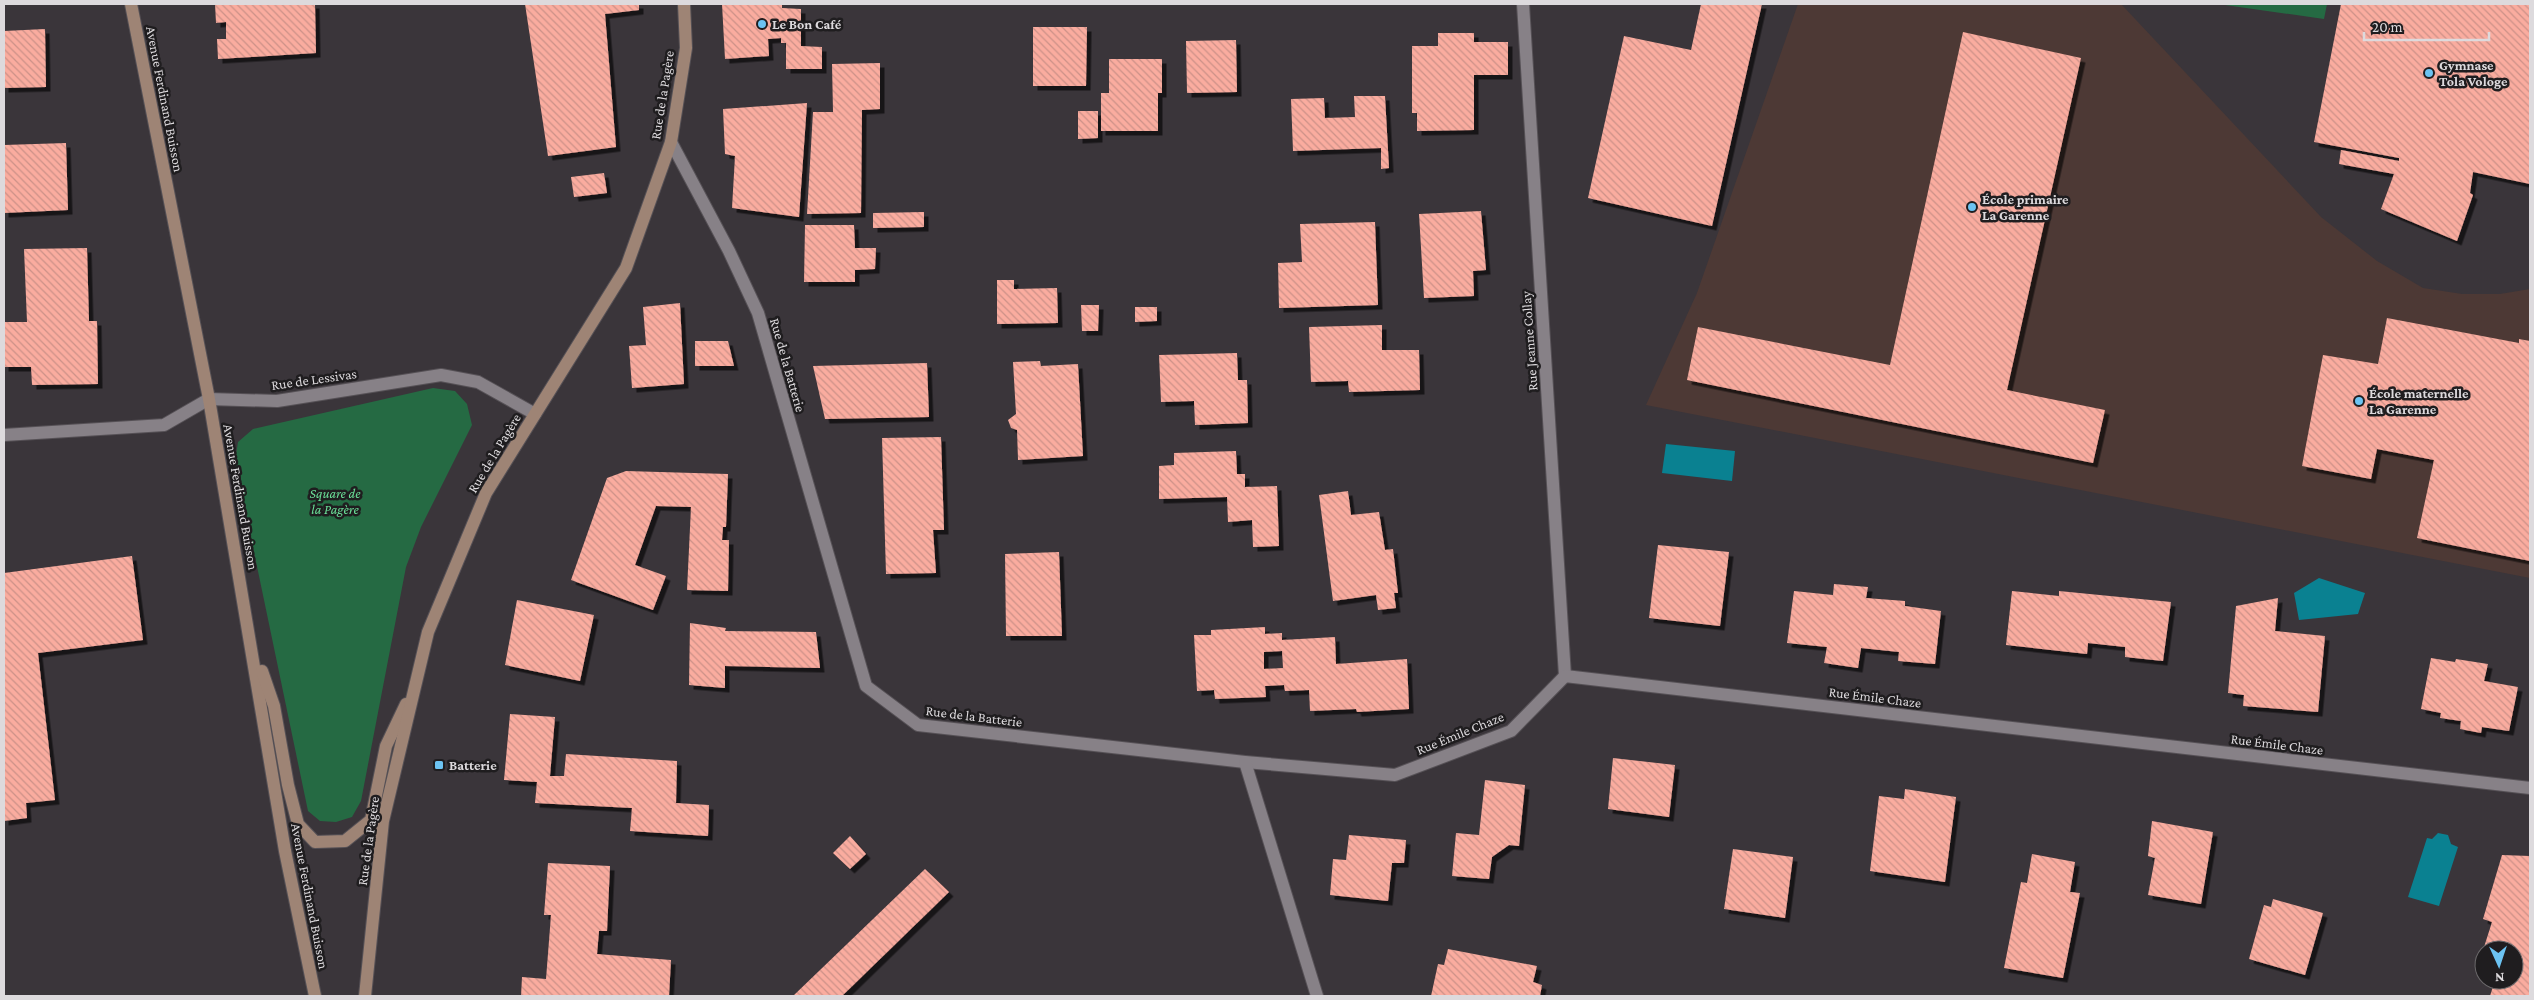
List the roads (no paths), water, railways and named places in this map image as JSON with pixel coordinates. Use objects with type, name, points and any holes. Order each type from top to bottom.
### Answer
[{"type":"street","name":"Avenue Ferdinand Buisson","points":[[132,4],[209,399],[285,851],[315,996]]},
{"type":"street","name":"Rue de la Pagère","points":[[365,996],[383,821],[428,632],[486,493],[626,268],[671,142],[686,48],[684,4]]},
{"type":"street","name":"Rue Jeanne Collay","points":[[1523,4],[1565,676]]},
{"type":"street","name":"Rue de la Batterie","points":[[671,142],[729,251],[758,313],[866,686],[918,725],[1244,762]]},
{"type":"street","name":"Rue de Lessivas","points":[[209,399],[277,401],[441,376],[478,382],[535,414]]},
{"type":"street","points":[[4,435],[164,425],[209,399]]},
{"type":"street","points":[[250,635],[274,706],[288,785],[298,824],[315,842],[345,841],[371,820],[386,746],[417,682]]},
{"type":"street","name":"Rue Émile Chaze","points":[[1244,762],[1395,774],[1511,731],[1565,676],[2530,788]]},
{"type":"street","points":[[1244,762],[1317,996]]},
{"type":"water","points":[[1666,444],[1735,451],[1732,481],[1662,473]]},
{"type":"water","points":[[2319,578],[2365,593],[2358,614],[2299,620],[2294,593]]},
{"type":"water","points":[[2438,833],[2448,835],[2451,844],[2458,847],[2439,906],[2408,897],[2427,838],[2432,839]]},
{"type":"place","name":"Le Bon Café","points":[[762,24]]},
{"type":"place","name":"Gymnase Tola Vologe","points":[[2429,73]]},
{"type":"place","name":"École primaire La Garenne","points":[[1972,207]]},
{"type":"place","name":"École maternelle La Garenne","points":[[2359,401]]},
{"type":"place","name":"Batterie","points":[[439,765]]},
{"type":"park label","name":"Square de la Pagère","points":[[335,502]]}]
